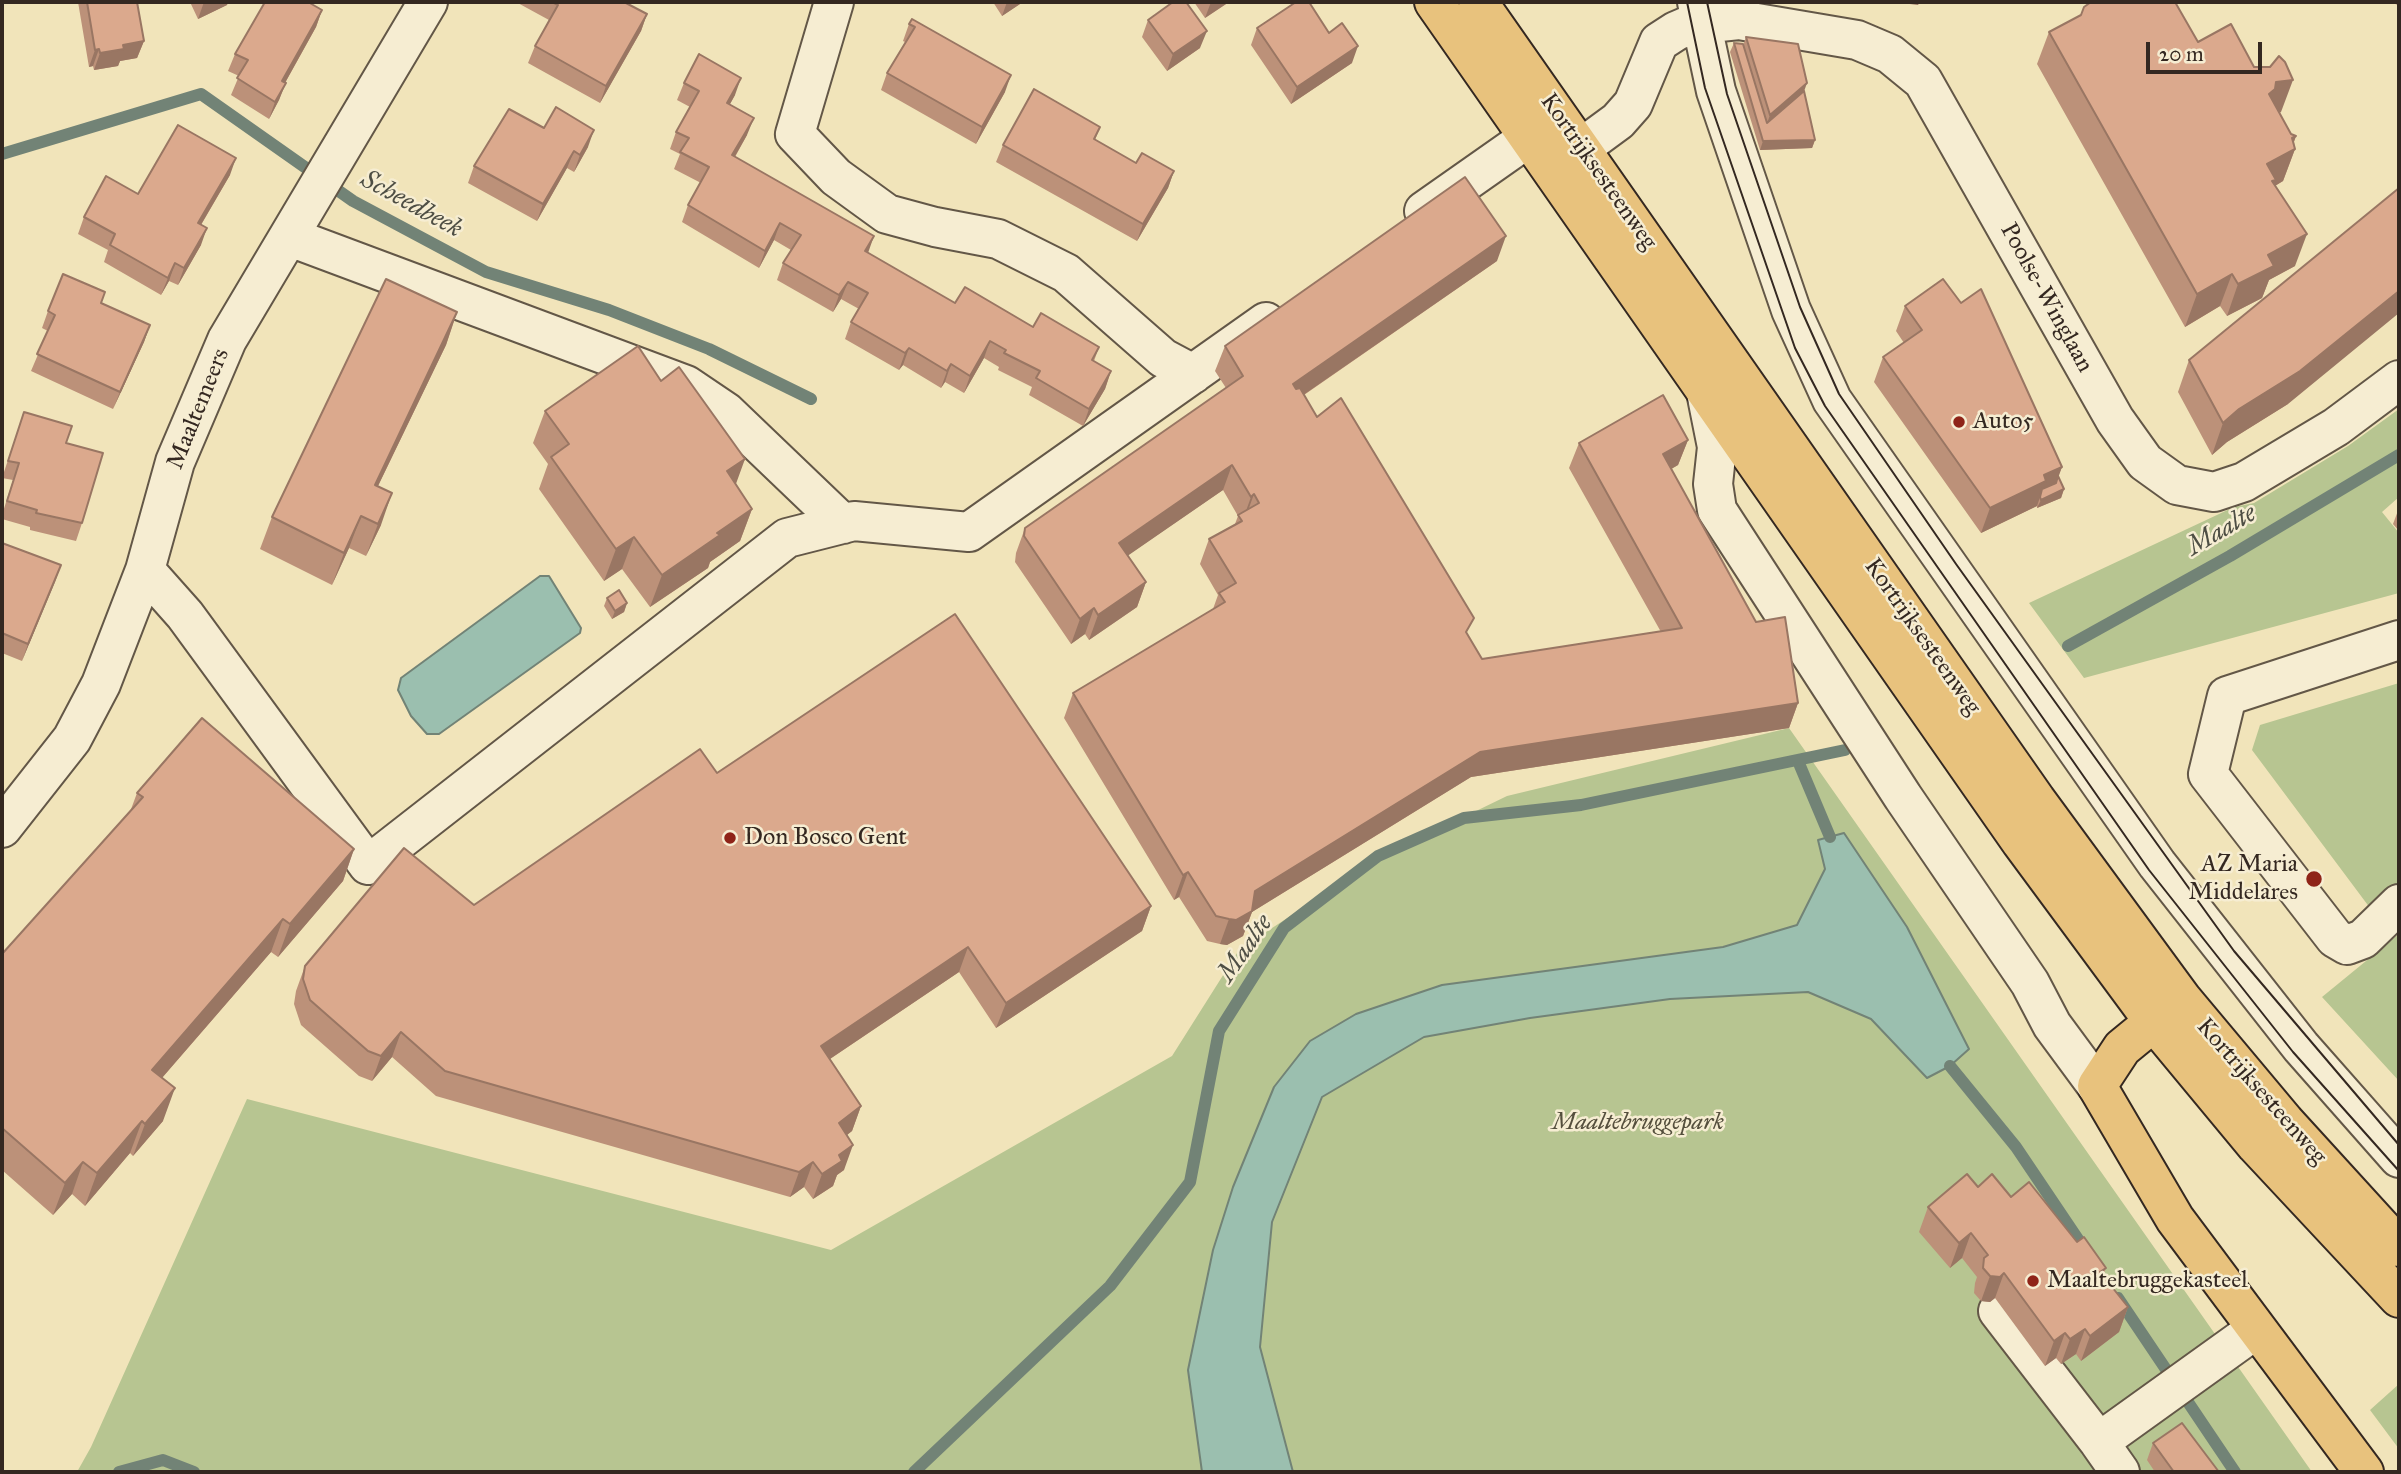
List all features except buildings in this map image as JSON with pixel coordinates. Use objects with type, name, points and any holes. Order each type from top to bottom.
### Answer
[{"type":"main road","name":"Kortrijksesteenweg","points":[[1434,2],[2021,842],[2168,1010],[2285,1122],[2399,1247]]},
{"type":"main road","name":"Kortrijksesteenweg","points":[[1478,2],[2028,789],[2256,1145],[2399,1298]]},
{"type":"main road","points":[[2168,1010],[2115,1056],[2097,1086],[2175,1219],[2255,1330],[2364,1472]]},
{"type":"street","name":"Maaltemeers","points":[[2,828],[72,739],[101,684],[145,570],[175,462],[227,340],[300,222],[428,2]]},
{"type":"street","points":[[834,2],[795,134],[836,177],[887,214],[935,228],[998,239],[1066,273],[1163,358],[1193,374]]},
{"type":"street","points":[[1699,13],[1716,91],[1791,310],[1818,373],[1847,423],[2164,875],[2301,1047],[2399,1158]]},
{"type":"street","name":"Poolse-Winglaan","points":[[1551,170],[1618,121],[1633,104],[1659,42],[1699,13],[1857,40],[1890,54],[1923,80],[2115,421],[2145,461],[2177,485],[2214,492],[2244,482],[2336,427],[2399,380]]},
{"type":"street","points":[[1529,138],[1560,116]]},
{"type":"street","name":"Kortrijksesteenweg","points":[[1394,232],[1529,138]]},
{"type":"street","points":[[300,222],[686,385],[726,412],[843,524]]},
{"type":"street","points":[[145,570],[185,615],[368,865],[787,538],[854,521],[969,532],[1294,303]]},
{"type":"street","name":"Kortrijksesteenweg","points":[[1705,387],[1717,447],[1713,484],[1717,510],[1903,797],[2030,983],[2052,1025],[2097,1086]]},
{"type":"street","points":[[2399,640],[2227,696],[2208,774],[2335,938],[2347,945],[2363,939],[2376,930],[2399,904]]},
{"type":"street","points":[[1998,1311],[2110,1457],[2155,1401],[2255,1330]]},
{"type":"green space","points":[[2399,409],[2399,497],[2382,512],[2399,533],[2399,593],[2084,678],[2029,603],[2234,507],[2254,503],[2348,446]]},
{"type":"green space","points":[[2399,683],[2399,905],[2370,908],[2252,750],[2260,725]]},
{"type":"green space","name":"Maaltebruggepark","points":[[1789,728],[2312,1472],[77,1472],[91,1447],[247,1099],[831,1250],[1172,1056],[1239,950],[1373,861],[1507,796]]},
{"type":"green space","points":[[2399,934],[2399,1081],[2322,997]]},
{"type":"green space","points":[[2399,1384],[2399,1449],[2370,1410]]},
{"type":"shaded area","points":[[540,576],[549,576],[581,628],[580,633],[439,734],[427,734],[411,716],[398,690],[401,678]]},
{"type":"shaded area","points":[[1844,833],[1907,927],[1969,1049],[1950,1066],[1927,1078],[1871,1019],[1808,992],[1670,999],[1530,1018],[1424,1037],[1322,1097],[1272,1222],[1260,1347],[1293,1472],[1202,1472],[1188,1370],[1213,1250],[1233,1187],[1274,1087],[1310,1041],[1356,1014],[1442,985],[1723,947],[1797,925],[1825,869],[1818,840]]},
{"type":"waterway","name":"Scheedbeek","points":[[2,154],[201,94],[353,201],[486,272],[609,310],[709,349],[811,399]]},
{"type":"waterway","name":"Maalte","points":[[2068,646],[2230,556],[2399,455]]},
{"type":"waterway","name":"Maalte","points":[[914,1472],[1110,1286],[1190,1182],[1219,1031],[1284,928],[1378,856],[1464,818],[1581,805],[1845,750]]},
{"type":"waterway","points":[[1798,761],[1830,837]]},
{"type":"waterway","points":[[1950,1066],[2016,1147],[2088,1254]]},
{"type":"waterway","points":[[2118,1298],[2235,1472]]},
{"type":"waterway","name":"Maalte","points":[[119,1472],[163,1460],[194,1472]]},
{"type":"tram line","points":[[1687,2],[1705,88],[1795,348],[1825,406],[2149,870],[2293,1052],[2399,1171]]},
{"type":"tram line","points":[[1707,2],[1727,94],[1800,307],[1839,394],[1956,564],[2234,951],[2399,1145]]},
{"type":"place","name":"Auto5","points":[[1959,422]]},
{"type":"place","name":"Don Bosco Gent","points":[[730,838]]},
{"type":"place","name":"AZ Maria Middelares","points":[[2314,879]]},
{"type":"place","name":"Maaltebruggekasteel","points":[[2033,1281]]}]
